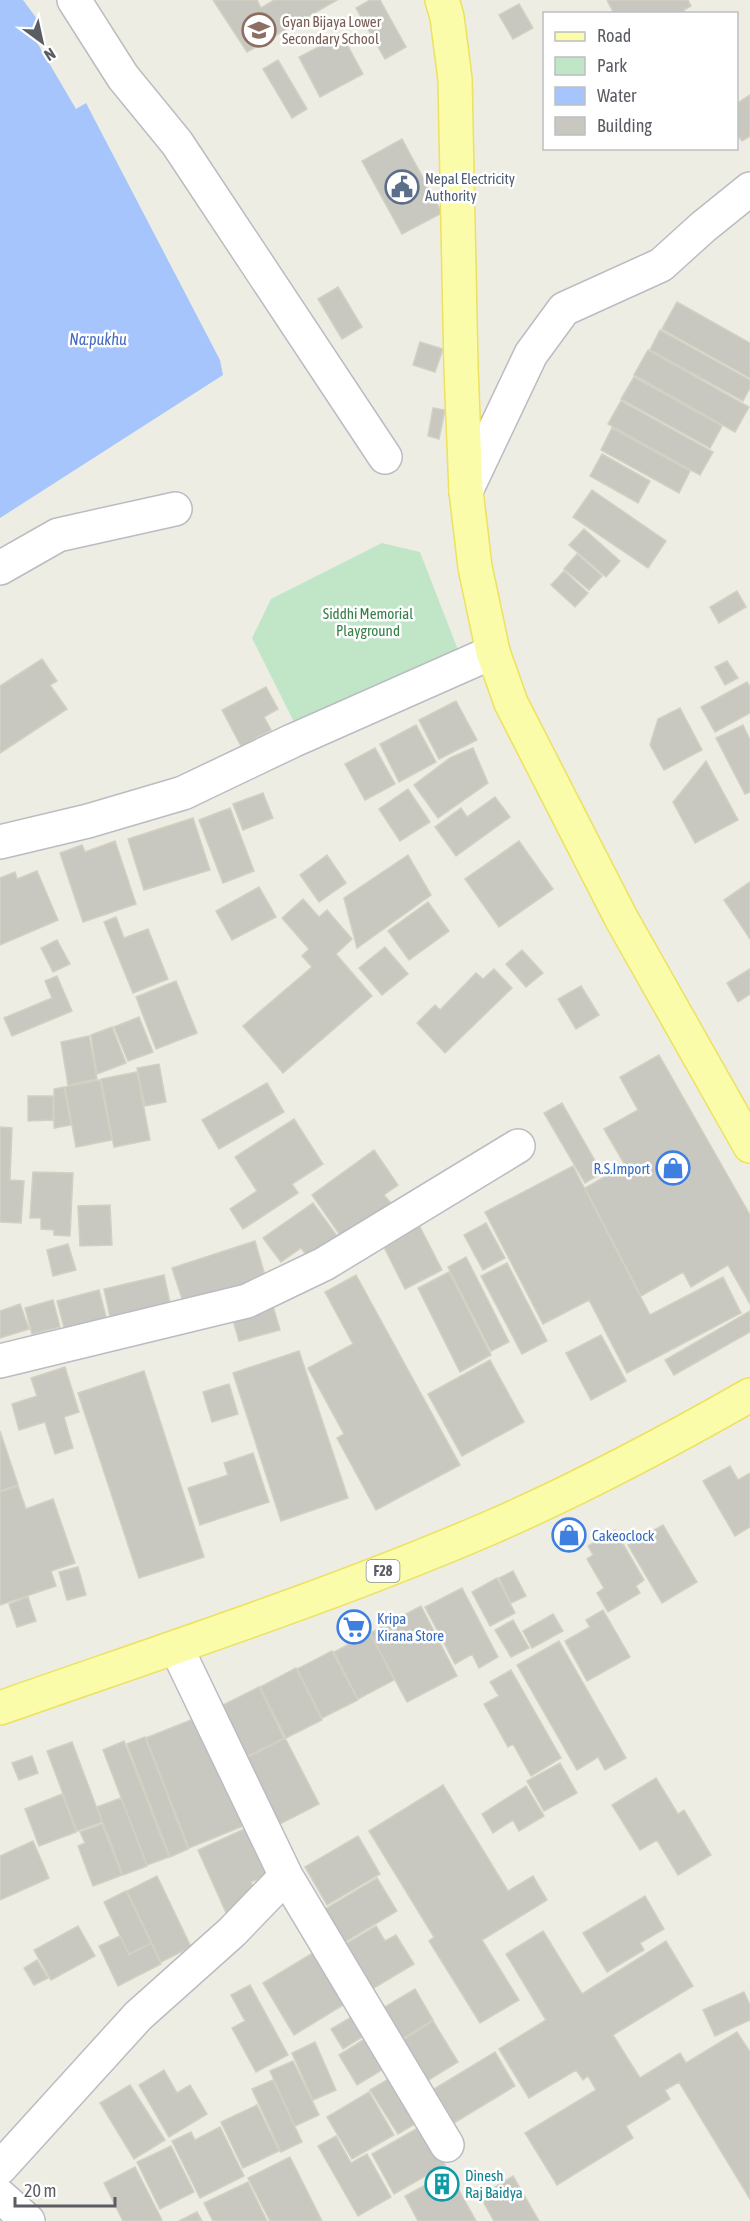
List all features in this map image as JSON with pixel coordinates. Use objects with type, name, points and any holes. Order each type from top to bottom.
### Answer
[{"type":"main road","points":[[442,0],[447,17],[455,79],[466,491],[474,567],[493,652],[511,702],[621,918],[750,1146]]},
{"type":"main road","name":"F28","points":[[0,1708],[370,1577],[493,1526],[663,1444],[750,1395]]},
{"type":"street","points":[[74,0],[123,77],[177,143],[385,458]]},
{"type":"street","points":[[466,491],[531,354],[564,309],[661,265],[750,189]]},
{"type":"street","points":[[0,568],[58,535],[175,509]]},
{"type":"street","points":[[0,842],[88,821],[183,793],[292,741],[493,652]]},
{"type":"street","points":[[0,1361],[247,1301],[324,1264],[518,1146]]},
{"type":"street","points":[[176,1647],[286,1876],[447,2145]]},
{"type":"street","points":[[5,2154],[138,2016],[232,1932],[286,1876]]},
{"type":"street","points":[[0,2196],[28,2221]]},
{"type":"green space","name":"Siddhi Memorial Playground","points":[[382,543],[420,552],[458,650],[296,726],[252,638],[271,599]]},
{"type":"water","name":"Na:pukhu","points":[[0,0],[23,0],[43,27],[32,34],[76,109],[86,103],[220,360],[223,375],[0,518]]},
{"type":"building","name":"Gyan Bijaya Lower Secondary School","points":[[213,0],[257,0],[261,8],[274,0],[337,0],[247,52]]},
{"type":"building","points":[[370,0],[380,0],[406,47],[385,59],[356,8]]},
{"type":"building","points":[[607,0],[688,0],[691,6],[684,10],[685,12],[613,12]]},
{"type":"building","points":[[519,4],[533,28],[513,39],[499,15]]},
{"type":"building","points":[[342,35],[363,74],[320,97],[299,57]]},
{"type":"building","points":[[278,60],[307,109],[292,118],[263,69]]},
{"type":"building","points":[[750,95],[750,136],[742,141],[738,136],[738,103]]},
{"type":"building","name":"Nepal Electricity Authority","points":[[402,139],[442,213],[402,234],[362,161]]},
{"type":"building","points":[[338,287],[362,327],[342,339],[318,299]]},
{"type":"building","points":[[677,302],[750,343],[750,378],[662,329]]},
{"type":"building","points":[[660,330],[750,380],[750,388],[743,401],[650,350]]},
{"type":"building","points":[[420,342],[443,349],[435,372],[413,365]]},
{"type":"building","points":[[648,350],[749,407],[735,432],[634,375]]},
{"type":"building","points":[[634,377],[722,426],[710,448],[621,399]]},
{"type":"building","points":[[621,401],[713,452],[700,475],[608,424]]},
{"type":"building","points":[[433,408],[445,410],[439,439],[428,436]]},
{"type":"building","points":[[612,428],[690,471],[679,493],[601,450]]},
{"type":"building","points":[[602,454],[650,481],[638,503],[590,476]]},
{"type":"building","points":[[592,490],[666,541],[648,568],[573,517]]},
{"type":"building","points":[[584,529],[620,561],[606,577],[569,545]]},
{"type":"building","points":[[577,554],[602,576],[589,590],[564,569]]},
{"type":"building","points":[[564,571],[588,593],[575,607],[551,585]]},
{"type":"building","points":[[737,591],[746,607],[719,623],[710,607]]},
{"type":"building","points":[[42,659],[57,681],[50,685],[67,709],[0,753],[0,686]]},
{"type":"building","points":[[727,661],[738,678],[725,685],[715,667]]},
{"type":"building","points":[[747,682],[750,687],[750,713],[715,732],[701,707]]},
{"type":"building","points":[[266,687],[278,709],[264,717],[271,730],[241,746],[222,710]]},
{"type":"building","points":[[456,701],[477,740],[439,759],[419,720]]},
{"type":"building","points":[[680,708],[702,750],[664,770],[650,745],[658,719]]},
{"type":"building","points":[[416,725],[436,762],[399,782],[380,744]]},
{"type":"building","points":[[743,725],[750,740],[750,792],[745,794],[716,738]]},
{"type":"building","points":[[375,748],[395,784],[365,800],[345,764]]},
{"type":"building","points":[[473,748],[488,783],[438,818],[414,785],[450,758]]},
{"type":"building","points":[[706,761],[738,820],[695,843],[673,802]]},
{"type":"building","points":[[408,789],[430,822],[400,841],[379,809]]},
{"type":"building","points":[[263,793],[273,818],[243,830],[233,804]]},
{"type":"building","points":[[495,797],[510,817],[456,856],[435,827],[461,808],[467,817]]},
{"type":"building","points":[[230,808],[254,871],[223,883],[199,820]]},
{"type":"building","points":[[193,818],[210,870],[144,890],[128,839]]},
{"type":"building","points":[[115,841],[136,904],[83,922],[60,853],[82,845],[85,852]]},
{"type":"building","points":[[519,841],[553,889],[499,927],[465,879]]},
{"type":"building","points":[[327,855],[346,883],[319,902],[300,875]]},
{"type":"building","points":[[408,855],[431,895],[357,948],[344,898]]},
{"type":"building","points":[[37,871],[58,920],[0,945],[0,878],[15,872],[17,879]]},
{"type":"building","points":[[750,882],[750,939],[724,900]]},
{"type":"building","points":[[259,887],[276,917],[232,940],[216,911]]},
{"type":"building","points":[[303,899],[319,917],[327,910],[352,939],[336,954],[372,996],[283,1073],[243,1026],[312,967],[302,956],[309,949],[282,918]]},
{"type":"building","points":[[428,902],[449,931],[409,960],[388,931]]},
{"type":"building","points":[[116,917],[124,938],[148,929],[168,979],[133,993],[104,922]]},
{"type":"building","points":[[57,940],[70,964],[53,972],[41,948]]},
{"type":"building","points":[[385,947],[408,974],[382,995],[359,968]]},
{"type":"building","points":[[522,950],[543,973],[526,987],[506,964]]},
{"type":"building","points":[[494,969],[512,988],[445,1053],[417,1023],[435,1005],[440,1010],[476,973],[483,979]]},
{"type":"building","points":[[750,969],[750,994],[738,1002],[727,983]]},
{"type":"building","points":[[57,976],[72,1011],[12,1036],[4,1018],[52,998],[45,981]]},
{"type":"building","points":[[176,981],[197,1033],[156,1049],[136,997]]},
{"type":"building","points":[[581,986],[599,1015],[576,1029],[558,999]]},
{"type":"building","points":[[139,1017],[153,1052],[128,1061],[114,1027]]},
{"type":"building","points":[[112,1027],[126,1063],[97,1074],[91,1035]]},
{"type":"building","points":[[89,1036],[97,1079],[68,1085],[61,1042]]},
{"type":"building","points":[[659,1055],[750,1215],[750,1304],[728,1265],[691,1287],[683,1272],[641,1296],[585,1188],[625,1165],[604,1129],[638,1110],[620,1077]]},
{"type":"building","points":[[159,1064],[166,1102],[145,1106],[137,1068]]},
{"type":"building","points":[[137,1072],[150,1140],[114,1147],[101,1079]]},
{"type":"building","points":[[100,1080],[112,1140],[76,1147],[65,1087]]},
{"type":"building","points":[[267,1083],[284,1112],[219,1149],[202,1120]]},
{"type":"building","points":[[64,1087],[71,1125],[54,1128],[54,1089]]},
{"type":"building","points":[[28,1096],[53,1096],[53,1120],[28,1121]]},
{"type":"building","points":[[562,1103],[602,1173],[585,1183],[544,1113]]},
{"type":"building","points":[[294,1119],[323,1164],[292,1184],[298,1193],[243,1229],[230,1209],[257,1191],[235,1157]]},
{"type":"building","points":[[0,1127],[12,1128],[10,1180],[24,1181],[21,1223],[0,1222]]},
{"type":"building","points":[[374,1150],[398,1185],[384,1195],[391,1203],[342,1238],[312,1195]]},
{"type":"building","points":[[573,1166],[650,1315],[723,1277],[741,1313],[627,1373],[589,1300],[543,1324],[485,1212]]},
{"type":"building","points":[[33,1172],[73,1173],[70,1236],[54,1235],[54,1230],[41,1229],[41,1218],[30,1218]]},
{"type":"building","points":[[313,1203],[337,1236],[308,1257],[301,1248],[281,1262],[263,1238]]},
{"type":"building","points":[[110,1205],[112,1245],[80,1246],[78,1206]]},
{"type":"building","points":[[486,1223],[505,1258],[483,1270],[464,1235]]},
{"type":"building","points":[[419,1225],[442,1270],[405,1289],[382,1243]]},
{"type":"building","points":[[255,1241],[266,1279],[184,1305],[172,1268]]},
{"type":"building","points":[[68,1244],[76,1270],[53,1276],[47,1250]]},
{"type":"building","points":[[466,1257],[509,1342],[491,1351],[448,1267]]},
{"type":"building","points":[[507,1263],[547,1341],[522,1354],[481,1276]]},
{"type":"building","points":[[449,1272],[491,1355],[460,1372],[418,1288]]},
{"type":"building","points":[[164,1275],[172,1312],[112,1326],[104,1289]]},
{"type":"building","points":[[356,1275],[460,1465],[376,1510],[337,1438],[344,1434],[308,1368],[353,1344],[325,1292]]},
{"type":"building","points":[[99,1290],[108,1324],[66,1335],[57,1301]]},
{"type":"building","points":[[53,1300],[60,1327],[32,1334],[25,1308]]},
{"type":"building","points":[[20,1304],[29,1329],[0,1338],[0,1311]]},
{"type":"building","points":[[273,1306],[280,1330],[239,1341],[232,1317]]},
{"type":"building","points":[[750,1311],[750,1332],[674,1375],[665,1360]]},
{"type":"building","points":[[601,1335],[626,1381],[591,1400],[566,1353]]},
{"type":"building","points":[[299,1351],[348,1498],[281,1521],[233,1373]]},
{"type":"building","points":[[490,1360],[524,1422],[462,1456],[428,1394]]},
{"type":"building","points":[[65,1367],[79,1412],[64,1417],[73,1448],[55,1454],[45,1422],[19,1430],[12,1404],[37,1396],[31,1378]]},
{"type":"building","points":[[144,1371],[204,1557],[139,1578],[78,1393]]},
{"type":"building","points":[[229,1384],[238,1414],[212,1422],[203,1392]]},
{"type":"building","points":[[0,1431],[18,1485],[0,1491]]},
{"type":"building","points":[[253,1453],[269,1502],[200,1525],[188,1488],[228,1475],[224,1463]]},
{"type":"building","points":[[730,1466],[738,1480],[750,1473],[750,1527],[735,1536],[703,1481]]},
{"type":"building","points":[[18,1486],[26,1509],[53,1499],[75,1563],[51,1571],[56,1586],[0,1605],[0,1492]]},
{"type":"building","points":[[663,1525],[697,1582],[662,1603],[628,1545]]},
{"type":"building","points":[[615,1530],[644,1580],[636,1586],[640,1593],[608,1612],[597,1593],[604,1588],[587,1559],[593,1555],[588,1546]]},
{"type":"building","points":[[78,1567],[86,1595],[67,1600],[59,1572]]},
{"type":"building","points":[[513,1571],[526,1596],[511,1603],[499,1578]]},
{"type":"building","points":[[497,1578],[515,1613],[490,1626],[472,1592]]},
{"type":"building","points":[[462,1588],[498,1657],[479,1668],[472,1654],[455,1664],[425,1607]]},
{"type":"building","points":[[28,1597],[36,1621],[17,1627],[9,1604]]},
{"type":"building","points":[[421,1606],[457,1676],[407,1702],[370,1633]]},
{"type":"building","points":[[603,1610],[630,1657],[587,1681],[565,1641],[590,1627],[586,1620]]},
{"type":"building","points":[[553,1614],[563,1631],[532,1648],[523,1631]]},
{"type":"building","points":[[513,1620],[529,1648],[511,1657],[495,1630]]},
{"type":"building","points":[[370,1633],[394,1680],[358,1699],[334,1652]]},
{"type":"building","points":[[559,1641],[626,1758],[605,1770],[598,1757],[577,1770],[517,1665]]},
{"type":"building","points":[[332,1651],[358,1700],[322,1718],[297,1669]]},
{"type":"building","points":[[296,1668],[322,1720],[286,1738],[260,1687]]},
{"type":"building","points":[[511,1670],[561,1758],[531,1776],[513,1744],[508,1747],[484,1704],[499,1696],[490,1682]]},
{"type":"building","points":[[259,1687],[284,1738],[244,1758],[219,1707]]},
{"type":"building","points":[[201,1716],[243,1826],[189,1848],[146,1738]]},
{"type":"building","points":[[145,1737],[188,1849],[170,1857],[127,1744]]},
{"type":"building","points":[[285,1738],[319,1804],[278,1825],[244,1759]]},
{"type":"building","points":[[124,1741],[169,1857],[147,1865],[103,1750]]},
{"type":"building","points":[[72,1742],[102,1822],[77,1831],[47,1751]]},
{"type":"building","points":[[32,1756],[38,1773],[19,1780],[12,1763]]},
{"type":"building","points":[[560,1763],[577,1793],[544,1811],[527,1781]]},
{"type":"building","points":[[656,1778],[678,1814],[684,1810],[711,1855],[678,1875],[657,1840],[640,1850],[612,1805]]},
{"type":"building","points":[[443,1785],[508,1891],[533,1876],[547,1900],[482,1940],[519,2000],[480,2023],[429,1941],[434,1937],[369,1831]]},
{"type":"building","points":[[526,1786],[544,1816],[519,1831],[513,1820],[493,1833],[482,1814]]},
{"type":"building","points":[[62,1794],[76,1832],[39,1846],[25,1809]]},
{"type":"building","points":[[121,1798],[147,1866],[123,1875],[97,1807]]},
{"type":"building","points":[[102,1824],[122,1875],[93,1886],[78,1846],[85,1843],[80,1832]]},
{"type":"building","points":[[253,1825],[274,1872],[251,1882],[254,1890],[228,1917],[198,1850]]},
{"type":"building","points":[[358,1836],[380,1874],[327,1905],[305,1867]]},
{"type":"building","points":[[33,1841],[49,1878],[0,1900],[0,1856]]},
{"type":"building","points":[[157,1876],[191,1947],[161,1962],[127,1891]]},
{"type":"building","points":[[377,1878],[397,1911],[340,1945],[320,1912]]},
{"type":"building","points":[[126,1891],[151,1943],[129,1954],[104,1902]]},
{"type":"building","points":[[645,1896],[664,1929],[640,1943],[644,1950],[607,1972],[583,1933]]},
{"type":"building","points":[[78,1926],[95,1956],[51,1980],[34,1950]]},
{"type":"building","points":[[376,1926],[385,1941],[396,1935],[414,1964],[364,1994],[337,1949]]},
{"type":"building","points":[[543,1931],[582,1994],[666,1941],[693,1986],[613,2035],[640,2078],[680,2053],[686,2063],[737,2032],[750,2052],[750,2199],[679,2082],[665,2090],[670,2099],[626,2126],[633,2138],[557,2185],[525,2133],[596,2090],[588,2076],[583,2080],[576,2070],[529,2098],[499,2049],[546,2020],[506,1954]]},
{"type":"building","points":[[120,1936],[129,1955],[151,1943],[161,1964],[118,1986],[99,1946]]},
{"type":"building","points":[[321,1948],[353,1999],[294,2035],[263,1983]]},
{"type":"building","points":[[37,1960],[48,1978],[34,1985],[24,1968]]},
{"type":"building","points":[[250,1985],[288,2055],[256,2072],[232,2028],[245,2021],[231,1995]]},
{"type":"building","points":[[415,1989],[433,2020],[392,2045],[373,2014]]},
{"type":"building","points":[[744,1992],[750,2005],[750,2020],[715,2036],[703,2010]]},
{"type":"building","points":[[358,2013],[370,2032],[343,2049],[331,2029]]},
{"type":"building","points":[[433,2021],[458,2062],[419,2086],[394,2046]]},
{"type":"building","points":[[371,2035],[390,2065],[357,2085],[339,2055]]},
{"type":"building","points":[[315,2042],[336,2090],[313,2100],[292,2053]]},
{"type":"building","points":[[495,2052],[515,2086],[454,2123],[434,2089]]},
{"type":"building","points":[[293,2061],[319,2115],[295,2126],[270,2071]]},
{"type":"building","points":[[164,2070],[177,2093],[190,2085],[207,2114],[169,2137],[139,2085]]},
{"type":"building","points":[[392,2077],[420,2121],[398,2134],[370,2090]]},
{"type":"building","points":[[273,2080],[302,2142],[281,2152],[252,2089]]},
{"type":"building","points":[[130,2085],[165,2140],[134,2159],[100,2103]]},
{"type":"building","points":[[369,2092],[394,2135],[352,2159],[327,2117]]},
{"type":"building","points":[[257,2105],[279,2151],[243,2168],[221,2122]]},
{"type":"building","points":[[423,2125],[445,2165],[394,2194],[372,2154]]},
{"type":"building","points":[[220,2127],[244,2176],[200,2198],[172,2141],[191,2132],[195,2140]]},
{"type":"building","points":[[336,2136],[351,2163],[367,2154],[391,2197],[358,2216],[318,2146]]},
{"type":"building","points":[[171,2146],[194,2192],[160,2209],[137,2162]]},
{"type":"building","points":[[290,2157],[322,2221],[270,2221],[248,2178]]},
{"type":"building","points":[[135,2167],[161,2221],[123,2221],[104,2183]]},
{"type":"building","name":"Dinesh Raj Baidya","points":[[449,2172],[476,2221],[418,2221],[405,2196]]},
{"type":"building","points":[[513,2176],[539,2221],[494,2221],[480,2196]]},
{"type":"building","points":[[248,2182],[267,2221],[213,2221],[204,2203]]},
{"type":"building","points":[[197,2212],[202,2221],[179,2221]]},
{"type":"place","name":"Gyan Bijaya Lower Secondary School","points":[[259,30]]},
{"type":"place","name":"Nepal Electricity Authority","points":[[402,187]]},
{"type":"place","name":"R.S.Import","points":[[673,1168]]},
{"type":"place","name":"Cakeoclock","points":[[569,1535]]},
{"type":"place","name":"Kripa Kirana Store","points":[[354,1627]]},
{"type":"place","name":"Dinesh Raj Baidya","points":[[442,2184]]}]
